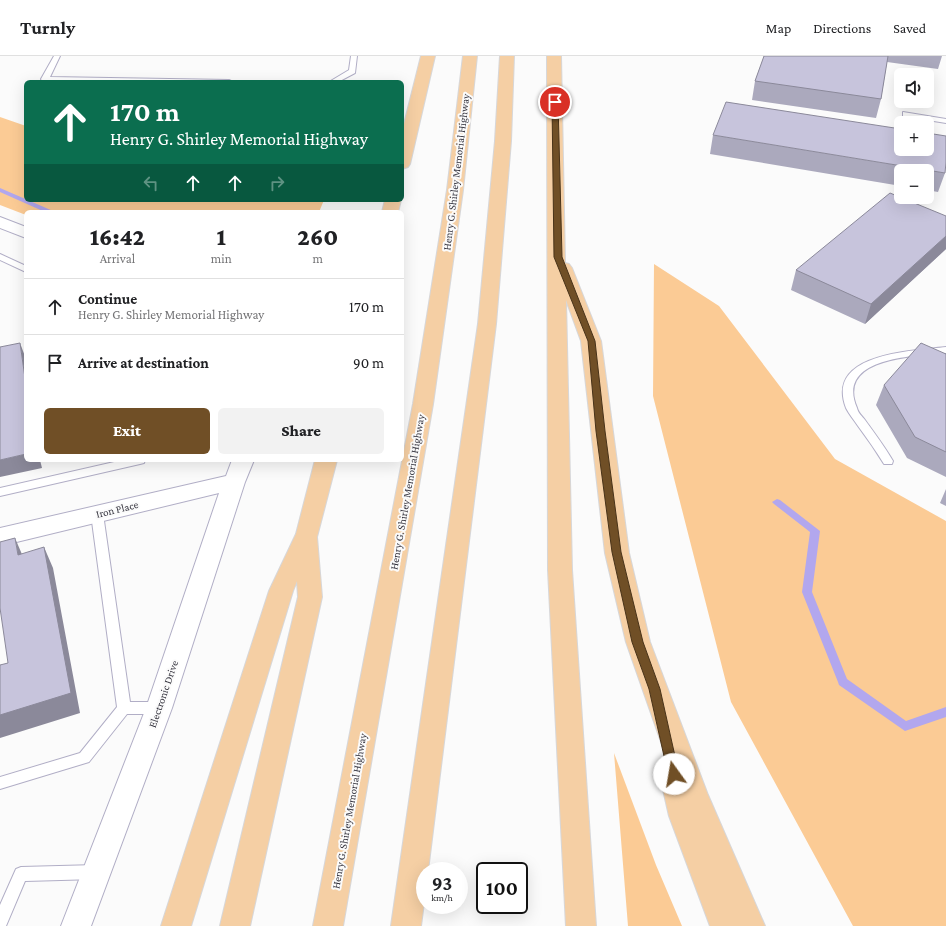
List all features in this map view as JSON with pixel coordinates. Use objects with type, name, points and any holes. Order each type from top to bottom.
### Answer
[{"type":"highway","points":[[404,156],[428,56]]},
{"type":"highway","name":"Henry G. Shirley Memorial Highway","points":[[328,926],[423,404],[455,190],[470,56]]},
{"type":"highway","points":[[406,926],[487,324],[503,141],[507,56]]},
{"type":"highway","points":[[554,56],[558,257],[560,570],[582,926]]},
{"type":"highway","points":[[558,257],[592,341],[601,431],[617,552],[638,642],[694,795],[750,926]]},
{"type":"highway","points":[[176,926],[281,591],[307,534],[325,462]]},
{"type":"highway","points":[[235,926],[310,597],[307,534]]},
{"type":"highway","points":[[654,689],[683,816],[725,926]]},
{"type":"highway","points":[[416,926],[421,819]]},
{"type":"street","points":[[0,222],[24,232]]},
{"type":"street","name":"Iron Place","points":[[0,537],[97,514],[238,471]]},
{"type":"street","name":"Electronic Drive","points":[[76,926],[98,872],[159,708],[238,471]]},
{"type":"lane","points":[[57,56],[45,79],[106,80]]},
{"type":"lane","points":[[336,80],[352,71],[354,56]]},
{"type":"lane","points":[[906,114],[946,121]]},
{"type":"lane","points":[[0,257],[24,268]]},
{"type":"lane","points":[[888,461],[852,408],[847,394],[849,383],[858,370],[871,362],[946,350]]},
{"type":"lane","points":[[0,492],[131,462]]},
{"type":"lane","points":[[0,783],[84,758],[124,708],[97,514]]},
{"type":"lane","points":[[124,708],[159,708]]},
{"type":"lane","points":[[0,922],[21,874],[98,872]]},
{"type":"shaded area","points":[[0,117],[24,125],[24,202],[323,202],[320,210],[24,210],[24,214],[0,205]]},
{"type":"shaded area","points":[[654,264],[719,306],[835,459],[946,521],[946,926],[853,926],[731,702],[653,396]]},
{"type":"shaded area","points":[[614,753],[656,865],[682,926],[628,926]]},
{"type":"building","points":[[764,56],[888,56],[881,99],[755,81]]},
{"type":"building","points":[[726,102],[894,128],[894,156],[934,156],[934,134],[946,136],[945,173],[934,171],[934,164],[894,165],[713,135]]},
{"type":"building","points":[[890,193],[894,195],[894,204],[917,204],[946,216],[946,236],[871,304],[796,270]]},
{"type":"building","points":[[20,343],[24,371],[24,454],[0,460],[0,347]]},
{"type":"building","points":[[921,343],[946,354],[946,452],[915,437],[884,385]]},
{"type":"building","points":[[15,538],[18,555],[44,547],[71,693],[0,715],[0,665],[8,663],[0,608],[0,542]]},
{"type":"waterway","points":[[0,190],[24,200]]},
{"type":"waterway","points":[[28,202],[46,210]]},
{"type":"waterway","points":[[777,502],[815,531],[807,592],[843,682],[905,726],[946,712]]},
{"type":"route","points":[[555,102],[558,257],[592,341],[601,431],[617,552],[638,642],[654,689],[674,774]]}]
